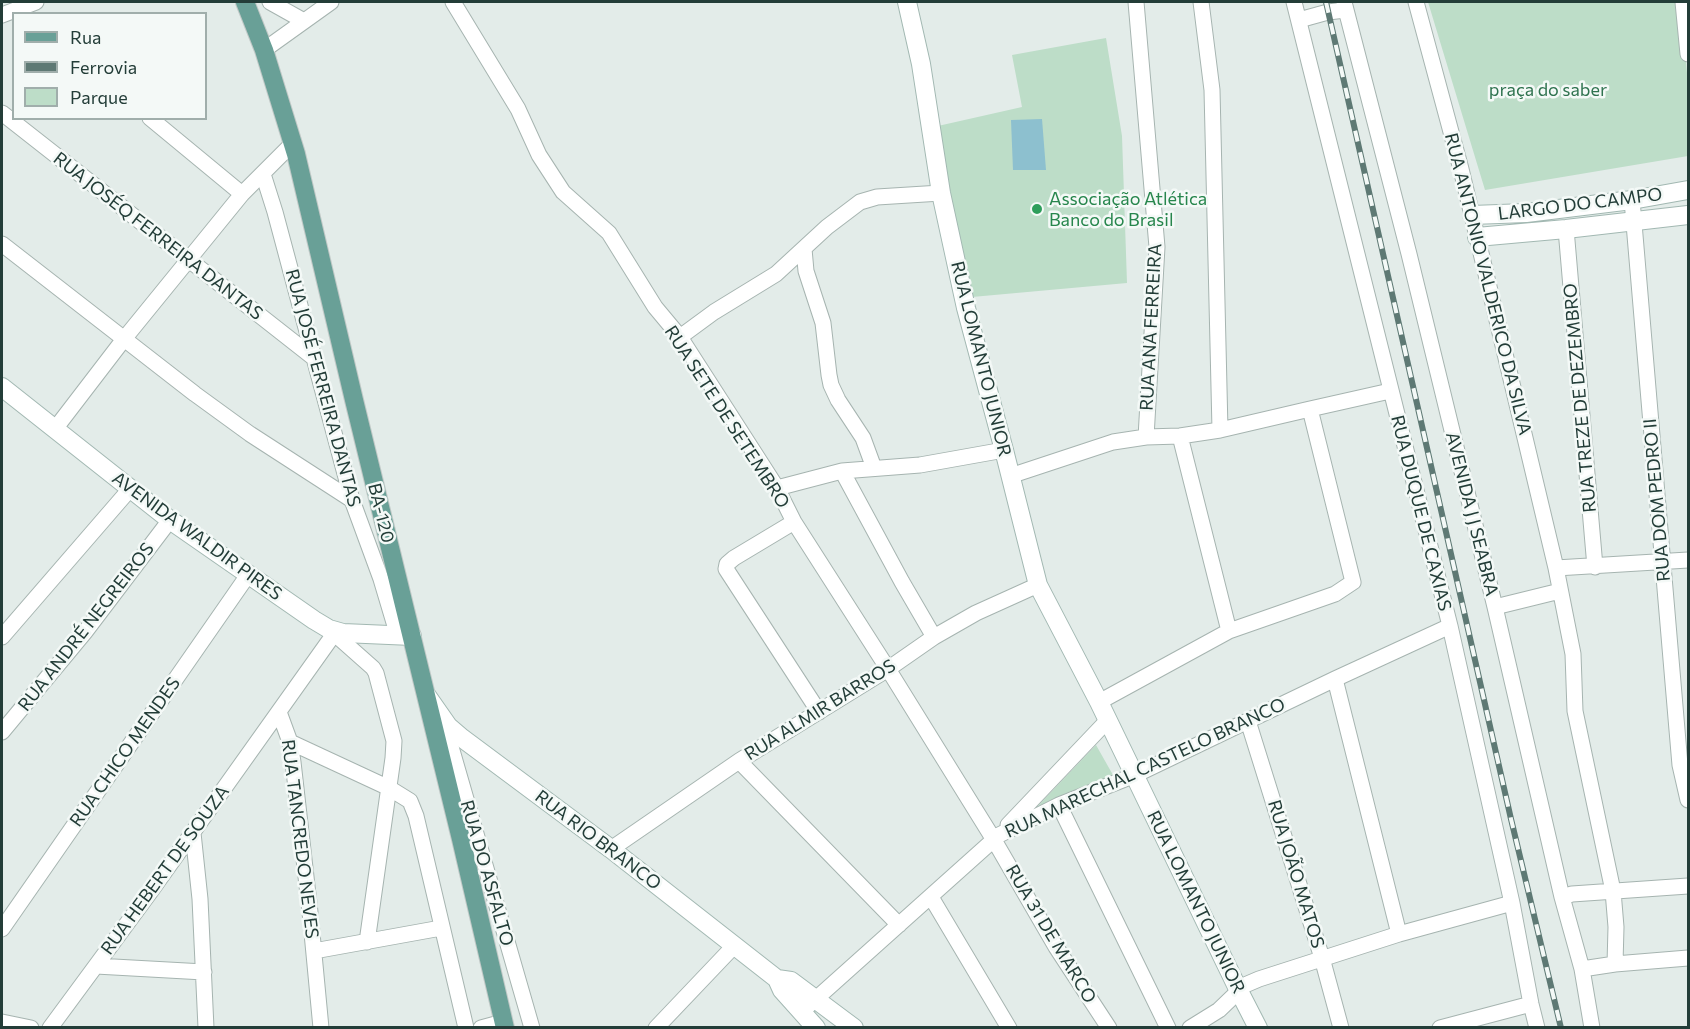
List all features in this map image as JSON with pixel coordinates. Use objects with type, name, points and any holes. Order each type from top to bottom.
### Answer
[{"type":"main road","name":"BA-120","points":[[245,2],[264,50],[293,143],[405,636],[426,695],[504,1025]]},
{"type":"street","points":[[13,12],[36,2]]},
{"type":"street","points":[[270,2],[304,21]]},
{"type":"street","points":[[264,50],[331,2]]},
{"type":"street","name":"RUA SETE DE SETEMBRO","points":[[453,2],[518,109],[539,155],[563,192],[609,233],[655,307],[680,337],[777,488],[794,522],[997,837]]},
{"type":"street","name":"RUA LOMANTO JUNIOR","points":[[907,2],[921,64],[941,193],[966,308],[1038,585],[1099,702],[1258,1028]]},
{"type":"street","name":"RUA ANA FERREIRA","points":[[1136,2],[1157,247],[1146,437]]},
{"type":"street","points":[[1201,2],[1212,90],[1220,430]]},
{"type":"street","name":"RUA DUQUE DE CAXIAS","points":[[1294,2],[1450,626],[1512,903],[1537,1028]]},
{"type":"street","name":"RUA ANTONIO VALDERICO DA SILVA","points":[[1416,2],[1472,215],[1556,568]]},
{"type":"street","points":[[1683,2],[1689,54]]},
{"type":"street","points":[[1299,20],[1344,6]]},
{"type":"street","name":"AVENIDA J J SEABRA","points":[[1344,6],[1409,254],[1495,607],[1562,897],[1582,969],[1592,1028]]},
{"type":"street","name":"RUA JOSÉQ FERREIRA DANTAS","points":[[2,113],[314,358]]},
{"type":"street","points":[[152,120],[242,194]]},
{"type":"street","points":[[55,429],[124,339],[242,194],[293,143]]},
{"type":"street","name":"RUA JOSÉ FERREIRA DANTAS","points":[[263,174],[352,500],[405,636]]},
{"type":"street","name":"LARGO DO CAMPO","points":[[1472,215],[1526,213],[1632,200],[1689,190]]},
{"type":"street","points":[[680,337],[714,312],[776,274],[827,227],[860,202],[877,197],[941,193]]},
{"type":"street","name":"RUA DOM PEDRO II","points":[[1632,200],[1680,765],[1689,800]]},
{"type":"street","name":"LARGO DO CAMPO","points":[[1477,237],[1566,230],[1689,215]]},
{"type":"street","name":"RUA TREZE DE DEZEMBRO","points":[[1566,230],[1595,567]]},
{"type":"street","points":[[2,244],[250,435],[352,500]]},
{"type":"street","points":[[804,249],[809,280],[823,323],[831,385],[863,438],[874,468]]},
{"type":"street","name":"AVENIDA WALDIR PIRES","points":[[2,387],[170,520],[332,632],[405,636]]},
{"type":"street","points":[[1010,476],[1113,442],[1220,430],[1390,391]]},
{"type":"street","points":[[1099,702],[1229,631],[1335,594],[1353,582],[1310,409]]},
{"type":"street","points":[[1180,436],[1229,631]]},
{"type":"street","points":[[777,488],[842,471],[920,465],[1004,450]]},
{"type":"street","points":[[842,471],[934,637]]},
{"type":"street","points":[[2,637],[130,489]]},
{"type":"street","name":"RUA ANDRÉ NEGREIROS","points":[[2,732],[86,632],[170,520]]},
{"type":"street","points":[[794,522],[734,558],[727,564],[726,569],[819,712]]},
{"type":"street","points":[[1615,964],[1616,927],[1613,891],[1575,711],[1573,654],[1556,568],[1689,560]]},
{"type":"street","name":"RUA CHICO MENDES","points":[[2,929],[248,575]]},
{"type":"street","name":"RUA ALMIR BARROS","points":[[611,849],[739,761],[888,669],[934,637],[976,613],[1038,585]]},
{"type":"street","points":[[1495,607],[1560,591]]},
{"type":"street","name":"RUA MARECHAL CASTELO BRANCO","points":[[801,1012],[997,837],[1059,805],[1135,775],[1450,626]]},
{"type":"street","points":[[279,712],[332,632],[376,673],[394,741],[367,942]]},
{"type":"street","points":[[1335,679],[1399,934]]},
{"type":"street","name":"RUA RIO BRANCO","points":[[426,695],[448,726],[462,738],[611,849],[777,979],[782,990],[816,1028]]},
{"type":"street","name":"RUA TANCREDO NEVES","points":[[279,712],[290,742],[321,1028]]},
{"type":"street","name":"RUA HEBERT DE SOUZA","points":[[50,1028],[279,712]]},
{"type":"street","name":"RUA DO ASFALTO","points":[[443,719],[532,1028]]},
{"type":"street","points":[[997,837],[1107,721]]},
{"type":"street","name":"RUA JOÃO MATOS","points":[[1248,721],[1322,958],[1341,1028]]},
{"type":"street","points":[[290,742],[389,788],[406,798],[413,807],[466,1028]]},
{"type":"street","points":[[739,761],[899,925]]},
{"type":"street","points":[[1059,805],[1168,1028]]},
{"type":"street","points":[[193,833],[200,899],[206,1028]]},
{"type":"street","name":"RUA 31 DE MARCO","points":[[997,837],[1056,946],[1109,1028]]},
{"type":"street","points":[[1562,897],[1572,894],[1689,886]]},
{"type":"street","points":[[931,897],[1009,1028]]},
{"type":"street","points":[[1190,1028],[1219,1010],[1245,985],[1259,979],[1399,934],[1512,903]]},
{"type":"street","points":[[314,951],[441,928]]},
{"type":"street","points":[[656,1028],[734,946]]},
{"type":"street","points":[[1582,969],[1689,958]]},
{"type":"street","points":[[96,966],[204,972]]},
{"type":"street","name":"RUA RIO BRANCO","points":[[777,979],[791,981],[854,1028]]},
{"type":"street","points":[[1443,1027],[1531,1004]]},
{"type":"street","points":[[2,1022],[31,1028]]},
{"type":"street","points":[[481,1028],[504,1025]]},
{"type":"green space","name":"praça do saber","points":[[1428,2],[1681,2],[1688,85],[1688,156],[1485,190]]},
{"type":"green space","name":"Associação Atlética Banco do Brasil","points":[[1106,38],[1122,136],[1127,283],[972,297],[929,128],[1022,107],[1012,55]]},
{"type":"green space","points":[[1096,745],[1113,775],[1033,811]]},
{"type":"water","points":[[1042,119],[1046,170],[1013,170],[1011,120]]},
{"type":"railway","points":[[1326,2],[1511,819],[1561,1028]]},
{"type":"place","name":"Associação Atlética Banco do Brasil","points":[[1037,209]]}]
